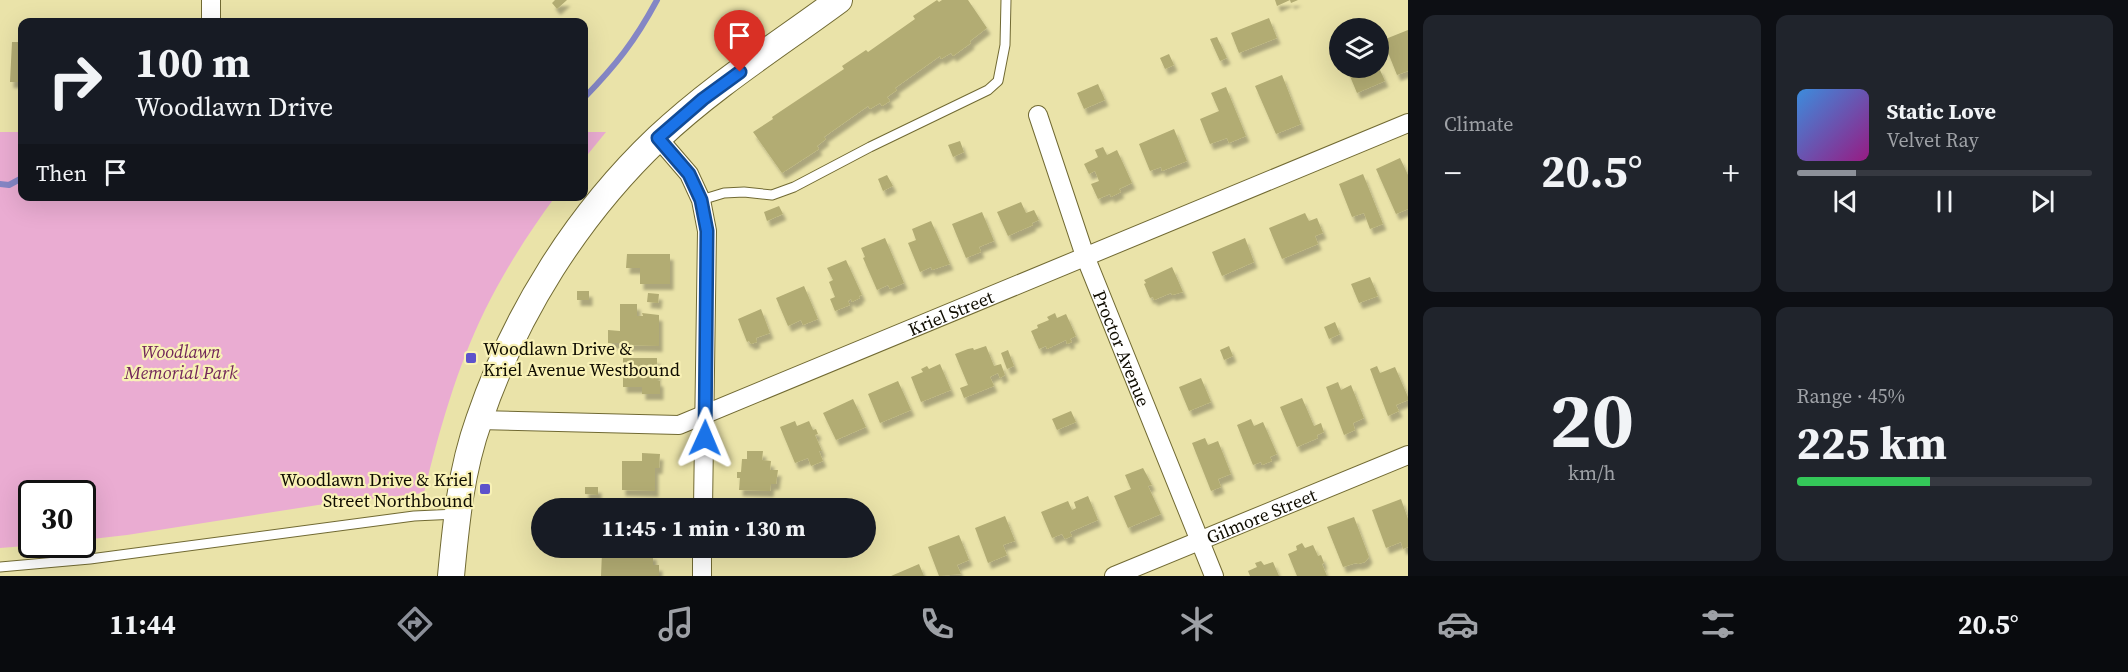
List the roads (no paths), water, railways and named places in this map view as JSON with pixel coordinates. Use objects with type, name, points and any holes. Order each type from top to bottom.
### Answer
[{"type":"main road","points":[[451,576],[457,514],[478,420],[510,341],[546,277],[581,225],[616,181],[658,138],[703,99],[839,0]]},
{"type":"street","points":[[211,0],[211,18]]},
{"type":"street","name":"Proctor Avenue","points":[[1038,115],[1085,256],[1214,576]]},
{"type":"street","name":"Kriel Street","points":[[478,420],[679,425],[1408,123]]},
{"type":"street","points":[[658,138],[689,174],[701,200],[707,231],[703,498]]},
{"type":"street","name":"Gilmore Street","points":[[1114,576],[1408,455]]},
{"type":"street","points":[[702,558],[702,576]]},
{"type":"lane","points":[[701,200],[724,193],[744,192],[772,195],[794,187],[988,90],[998,81],[1005,45],[1006,0]]},
{"type":"lane","points":[[0,567],[90,559],[414,516],[457,514]]},
{"type":"waterway","points":[[588,94],[624,52],[657,0]]},
{"type":"waterway","points":[[0,184],[9,185],[18,180]]},
{"type":"place","name":"Woodlawn Drive & Kriel Avenue Westbound","points":[[471,358]]},
{"type":"place","name":"Woodlawn Drive & Kriel Street Northbound","points":[[485,489]]},
{"type":"park label","name":"Woodlawn Memorial Park","points":[[181,361]]}]
